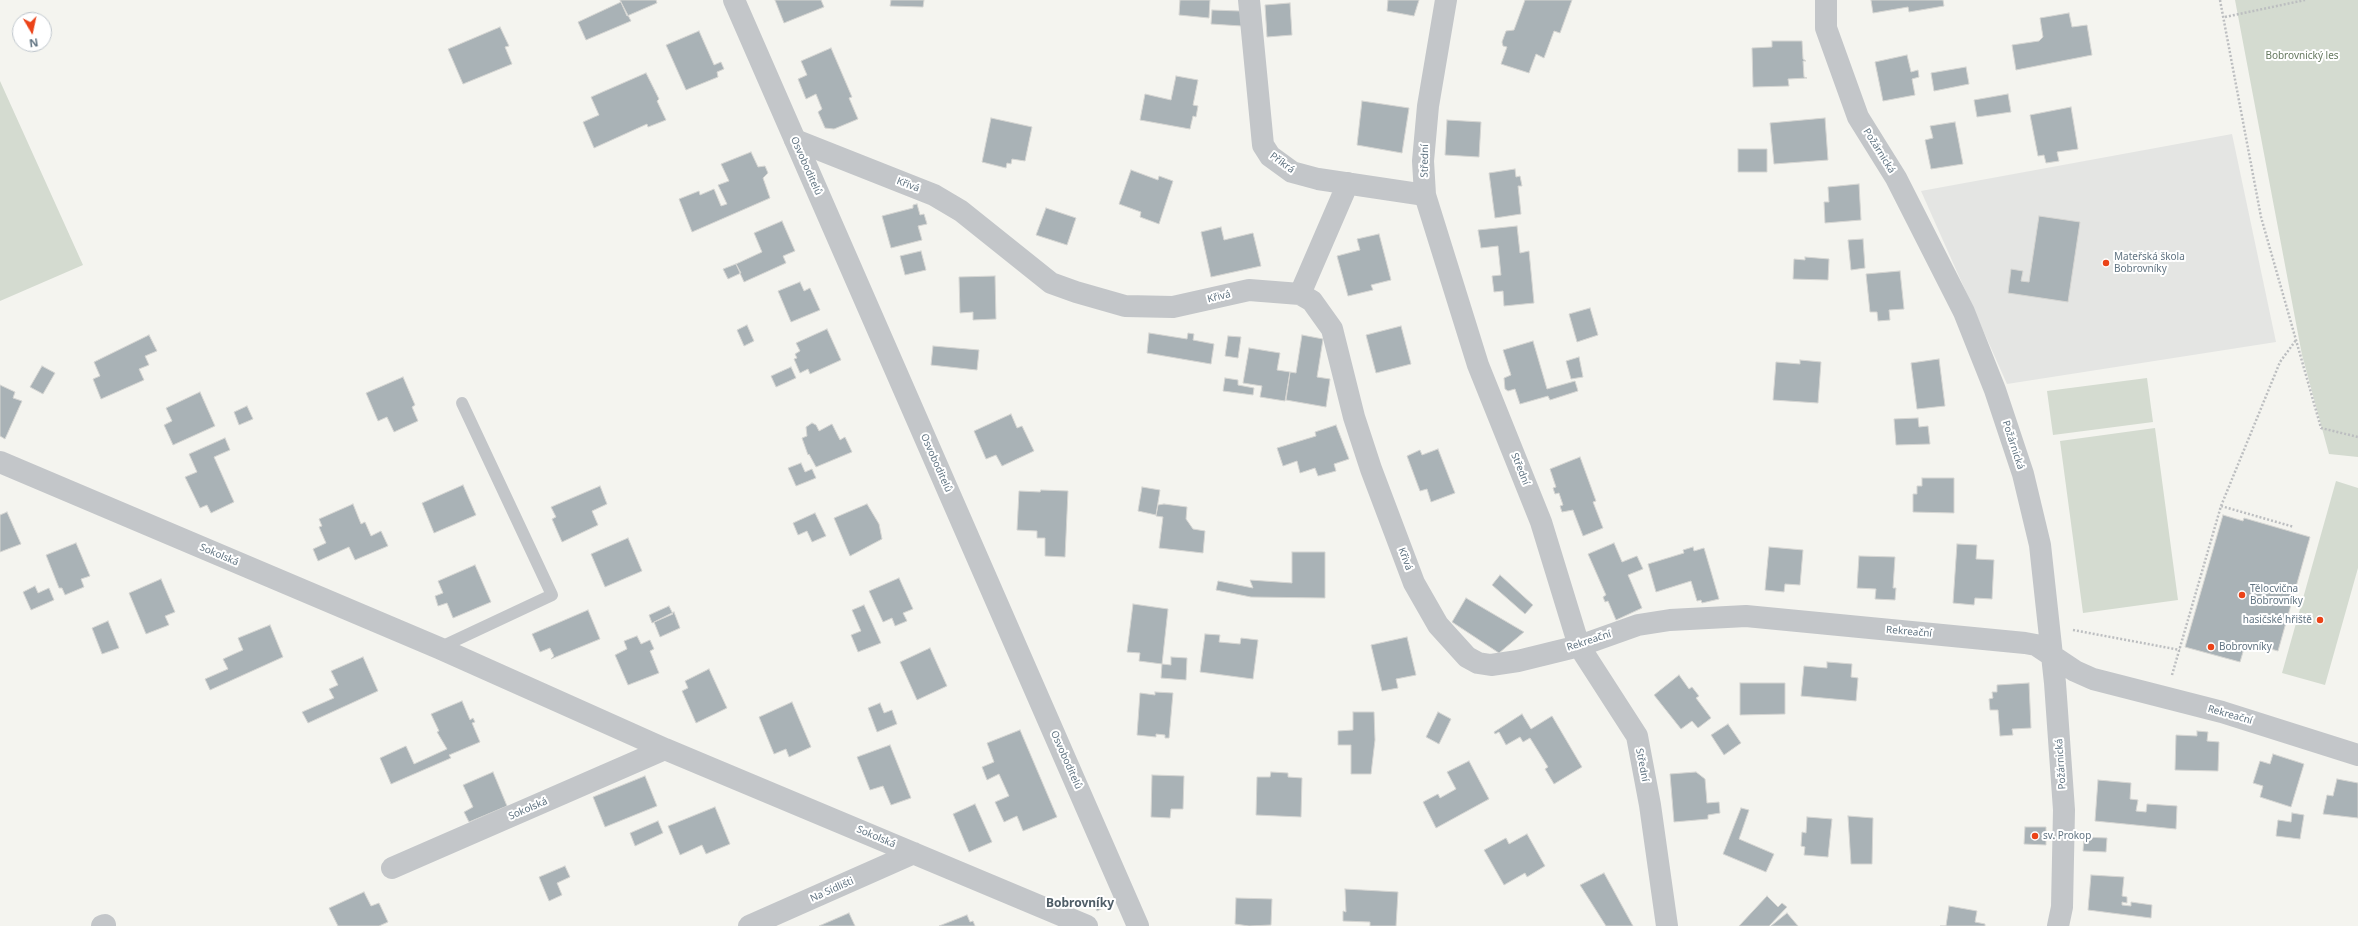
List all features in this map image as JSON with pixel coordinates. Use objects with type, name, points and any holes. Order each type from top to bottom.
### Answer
[{"type":"street","name":"Osvoboditelů","points":[[734,0],[1138,926]]},
{"type":"street","name":"Příkrá","points":[[1249,0],[1263,145],[1270,156],[1292,172],[1348,183],[1425,195]]},
{"type":"street","name":"Střední","points":[[1446,0],[1428,106],[1423,161],[1425,195],[1478,365],[1541,522],[1578,646],[1637,736],[1650,805],[1667,926]]},
{"type":"street","name":"Požárnická","points":[[1826,0],[1826,28],[1858,117],[1896,178],[1964,312],[1995,390],[2023,474],[2040,545],[2053,657],[2064,810],[2062,907],[2058,926]]},
{"type":"street","name":"Křivá","points":[[795,140],[934,195],[961,211],[1051,283],[1076,292],[1126,306],[1173,308],[1249,290],[1300,294],[1312,301],[1332,329],[1356,424],[1414,583],[1438,625],[1454,643]]},
{"type":"street","points":[[1300,294],[1348,183]]},
{"type":"street","name":"Sokolská","points":[[0,462],[439,648],[665,749],[1087,926]]},
{"type":"street","name":"Rekreační","points":[[1454,643],[1472,660],[1491,664],[1518,661],[1578,646],[1638,625],[1670,620],[1746,616],[2025,643],[2036,645],[2075,671],[2093,679],[2222,712],[2358,755]]},
{"type":"street","name":"Sokolská","points":[[392,868],[665,749]]},
{"type":"street","name":"Na Sídlišti","points":[[749,926],[914,853]]},
{"type":"lane","points":[[439,648],[552,595],[462,403]]},
{"type":"path","points":[[2220,0],[2225,17],[2261,217],[2322,428],[2358,437]]},
{"type":"path","points":[[2225,17],[2305,0]]},
{"type":"path","points":[[2165,697],[2221,506],[2280,362],[2296,340]]},
{"type":"path","points":[[2221,506],[2294,527]]},
{"type":"path","points":[[2050,626],[2180,650]]},
{"type":"shaded area","name":"Mateřská škola Bobrovníky","points":[[2232,134],[2276,342],[2007,384],[1921,191]]},
{"type":"green space","name":"Bobrovnický les","points":[[2235,0],[2358,0],[2358,457],[2329,454],[2302,355]]},
{"type":"green space","points":[[0,81],[83,265],[0,301]]},
{"type":"green space","points":[[2147,378],[2153,422],[2053,435],[2047,391]]},
{"type":"green space","points":[[2155,428],[2178,600],[2083,613],[2060,441]]},
{"type":"green space","name":"hasičské hřiště","points":[[2336,481],[2358,488],[2358,568],[2325,685],[2282,673]]},
{"type":"building","points":[[620,0],[656,0],[657,3],[627,16]]},
{"type":"building","points":[[775,0],[821,0],[824,7],[784,23]]},
{"type":"building","points":[[891,0],[924,0],[923,7],[890,6]]},
{"type":"building","points":[[1180,0],[1210,0],[1209,18],[1179,15]]},
{"type":"building","points":[[1388,0],[1419,0],[1414,16],[1387,11]]},
{"type":"building","points":[[1525,0],[1572,0],[1560,33],[1554,31],[1544,58],[1536,54],[1529,73],[1501,64],[1507,47],[1503,46],[1502,42],[1506,31],[1514,30]]},
{"type":"building","points":[[1871,0],[1943,0],[1944,6],[1909,12],[1908,7],[1873,13]]},
{"type":"building","points":[[621,2],[631,21],[586,40],[578,22]]},
{"type":"building","points":[[1290,3],[1292,35],[1267,37],[1265,5]]},
{"type":"building","points":[[1212,10],[1240,11],[1242,26],[1211,24]]},
{"type":"building","points":[[2069,13],[2072,27],[2087,25],[2092,55],[2016,70],[2012,45],[2039,41],[2043,37],[2040,18]]},
{"type":"building","points":[[500,27],[509,46],[505,47],[512,64],[463,84],[448,49]]},
{"type":"building","points":[[699,31],[714,65],[721,62],[724,69],[717,72],[718,77],[686,90],[666,45]]},
{"type":"building","points":[[1772,41],[1802,41],[1803,59],[1806,61],[1803,61],[1804,77],[1807,78],[1788,79],[1789,86],[1753,87],[1752,48],[1772,47]]},
{"type":"building","points":[[831,48],[852,97],[849,98],[858,119],[834,129],[825,128],[818,112],[822,109],[816,94],[806,99],[798,79],[807,75],[801,61]]},
{"type":"building","points":[[1907,55],[1911,72],[1918,70],[1919,77],[1912,79],[1915,95],[1883,101],[1875,62]]},
{"type":"building","points":[[1966,67],[1969,84],[1934,91],[1931,73]]},
{"type":"building","points":[[646,73],[659,99],[657,101],[666,120],[648,127],[647,124],[594,148],[583,122],[599,115],[591,97]]},
{"type":"building","points":[[1176,76],[1198,80],[1193,105],[1198,106],[1196,117],[1193,116],[1190,129],[1140,120],[1145,94],[1171,100]]},
{"type":"building","points":[[2008,94],[2011,112],[1977,117],[1974,100]]},
{"type":"building","points":[[1362,101],[1409,108],[1402,153],[1357,145]]},
{"type":"building","points":[[2071,107],[2078,149],[2057,152],[2059,161],[2046,163],[2044,155],[2038,156],[2030,115]]},
{"type":"building","points":[[991,118],[1032,127],[1025,161],[1012,159],[1011,164],[1007,163],[1006,168],[982,162]]},
{"type":"building","points":[[1825,118],[1828,160],[1774,164],[1770,123]]},
{"type":"building","points":[[1447,120],[1481,122],[1479,157],[1445,155]]},
{"type":"building","points":[[1955,122],[1963,164],[1931,169],[1925,140],[1933,138],[1930,126]]},
{"type":"building","points":[[1738,149],[1767,149],[1767,172],[1738,172]]},
{"type":"building","points":[[751,152],[758,167],[765,166],[768,173],[763,178],[770,198],[692,232],[679,199],[699,191],[700,195],[714,189],[721,206],[727,204],[718,185],[729,181],[721,164]]},
{"type":"building","points":[[1515,169],[1516,177],[1520,176],[1522,186],[1518,186],[1521,214],[1495,218],[1489,173]]},
{"type":"building","points":[[1131,170],[1158,180],[1159,176],[1173,181],[1159,224],[1140,217],[1141,212],[1119,204]]},
{"type":"building","points":[[1859,184],[1861,220],[1825,223],[1824,202],[1829,202],[1828,187]]},
{"type":"building","points":[[917,204],[920,215],[924,214],[927,224],[918,226],[922,240],[891,248],[882,216],[913,208],[913,205]]},
{"type":"building","points":[[1046,208],[1076,218],[1067,245],[1036,235]]},
{"type":"building","points":[[2039,216],[2080,222],[2068,302],[2008,293],[2011,269],[2023,271],[2021,281],[2029,282]]},
{"type":"building","points":[[782,221],[795,251],[783,256],[786,263],[744,282],[736,264],[762,252],[754,233]]},
{"type":"building","points":[[1517,226],[1520,253],[1529,251],[1534,303],[1504,306],[1503,291],[1494,292],[1492,276],[1501,275],[1498,246],[1481,248],[1478,230]]},
{"type":"building","points":[[1221,227],[1224,240],[1253,233],[1261,266],[1211,277],[1201,232]]},
{"type":"building","points":[[1379,234],[1391,280],[1371,285],[1373,290],[1348,296],[1337,256],[1360,250],[1357,239]]},
{"type":"building","points":[[1863,239],[1865,268],[1851,270],[1848,240]]},
{"type":"building","points":[[921,251],[926,270],[905,275],[900,256]]},
{"type":"building","points":[[1805,257],[1829,259],[1828,280],[1793,279],[1794,259],[1805,260]]},
{"type":"building","points":[[736,264],[741,273],[728,279],[723,269]]},
{"type":"building","points":[[1900,271],[1904,309],[1889,310],[1890,320],[1878,321],[1877,312],[1870,312],[1866,274]]},
{"type":"building","points":[[995,276],[996,319],[973,320],[973,312],[960,313],[959,277]]},
{"type":"building","points":[[800,282],[804,291],[810,288],[820,310],[791,322],[778,291]]},
{"type":"building","points":[[1590,308],[1598,335],[1577,342],[1569,314]]},
{"type":"building","points":[[747,325],[754,341],[744,346],[737,330]]},
{"type":"building","points":[[1401,326],[1411,364],[1376,373],[1366,335]]},
{"type":"building","points":[[827,329],[841,360],[810,374],[808,369],[800,373],[794,359],[797,358],[795,354],[800,351],[796,343]]},
{"type":"building","points":[[1149,333],[1187,339],[1188,333],[1194,334],[1193,340],[1214,344],[1211,364],[1147,353]]},
{"type":"building","points":[[149,335],[157,351],[145,356],[149,365],[139,369],[144,380],[101,399],[93,379],[100,376],[94,362]]},
{"type":"building","points":[[1302,335],[1323,339],[1317,377],[1330,379],[1326,407],[1286,400],[1290,372],[1296,373]]},
{"type":"building","points":[[1228,336],[1241,337],[1238,358],[1225,356]]},
{"type":"building","points":[[1533,341],[1547,389],[1575,381],[1578,391],[1550,400],[1548,396],[1520,404],[1515,389],[1508,391],[1505,389],[1504,378],[1511,375],[1503,350]]},
{"type":"building","points":[[933,346],[979,350],[977,370],[931,365]]},
{"type":"building","points":[[1249,348],[1280,353],[1277,370],[1290,372],[1285,401],[1260,397],[1262,386],[1243,383]]},
{"type":"building","points":[[1579,357],[1583,377],[1571,379],[1566,361]]},
{"type":"building","points":[[1939,359],[1945,406],[1917,409],[1911,363]]},
{"type":"building","points":[[1800,360],[1821,362],[1818,403],[1773,400],[1776,362],[1800,364]]},
{"type":"building","points":[[42,366],[55,373],[43,394],[30,387]]},
{"type":"building","points":[[791,367],[796,378],[776,387],[771,376]]},
{"type":"building","points":[[403,377],[415,405],[412,407],[418,421],[394,432],[387,417],[378,421],[366,393]]},
{"type":"building","points":[[1225,378],[1238,380],[1238,385],[1254,388],[1253,395],[1223,391]]},
{"type":"building","points":[[0,385],[15,392],[13,398],[22,401],[5,439],[0,436]]},
{"type":"building","points":[[200,392],[215,426],[173,445],[164,425],[172,421],[166,408]]},
{"type":"building","points":[[247,406],[253,419],[239,425],[234,412]]},
{"type":"building","points":[[1011,414],[1017,428],[1022,426],[1034,451],[1002,466],[996,455],[986,459],[974,431]]},
{"type":"building","points":[[1918,418],[1919,427],[1928,426],[1930,444],[1896,445],[1894,419]]},
{"type":"building","points":[[812,423],[816,425],[819,431],[832,424],[840,440],[845,437],[852,452],[816,467],[809,454],[808,455],[802,438],[807,436],[806,427]]},
{"type":"building","points":[[1336,425],[1349,459],[1334,464],[1336,471],[1318,476],[1315,468],[1300,473],[1297,461],[1283,466],[1277,448],[1316,436],[1315,432]]},
{"type":"building","points":[[225,438],[230,450],[214,457],[234,502],[211,513],[207,505],[200,508],[185,477],[197,472],[189,454]]},
{"type":"building","points":[[1438,449],[1455,493],[1431,502],[1427,489],[1420,491],[1407,456],[1420,450],[1422,455]]},
{"type":"building","points":[[1580,457],[1596,501],[1593,502],[1603,528],[1583,536],[1573,510],[1562,512],[1560,506],[1563,505],[1559,493],[1555,494],[1553,488],[1556,487],[1550,469]]},
{"type":"building","points":[[801,463],[805,472],[812,469],[816,478],[796,486],[788,468]]},
{"type":"building","points":[[1922,478],[1954,478],[1954,513],[1913,512],[1913,494],[1917,494],[1917,486],[1922,486]]},
{"type":"building","points":[[463,485],[476,515],[434,533],[422,503]]},
{"type":"building","points":[[600,486],[607,504],[592,511],[598,525],[562,542],[552,519],[556,517],[551,507]]},
{"type":"building","points":[[1142,487],[1160,490],[1156,515],[1138,511]]},
{"type":"building","points":[[1041,490],[1068,491],[1065,557],[1045,556],[1045,538],[1037,538],[1037,531],[1017,530],[1019,491],[1040,492]]},
{"type":"building","points":[[353,504],[361,524],[365,522],[371,536],[381,531],[388,546],[355,560],[349,547],[318,561],[313,549],[326,543],[319,527],[322,526],[319,519]]},
{"type":"building","points":[[867,504],[879,524],[882,539],[850,556],[834,518]]},
{"type":"building","points":[[1164,504],[1187,507],[1186,519],[1193,529],[1205,531],[1203,553],[1159,548],[1163,517],[1156,516],[1158,505]]},
{"type":"building","points":[[7,512],[21,544],[0,552],[0,515]]},
{"type":"building","points":[[815,513],[826,536],[812,542],[807,531],[798,535],[793,523]]},
{"type":"building","points":[[2223,515],[2243,521],[2244,518],[2310,537],[2278,651],[2246,642],[2240,662],[2185,647]]},
{"type":"building","points":[[628,538],[642,571],[605,587],[591,554]]},
{"type":"building","points":[[76,543],[90,576],[81,579],[84,587],[65,595],[62,588],[59,588],[46,555]]},
{"type":"building","points":[[1614,543],[1622,562],[1637,556],[1643,569],[1628,575],[1642,608],[1616,620],[1608,601],[1605,602],[1603,597],[1606,595],[1588,554]]},
{"type":"building","points":[[1957,544],[1977,545],[1976,559],[1994,560],[1992,599],[1975,598],[1974,605],[1953,603]]},
{"type":"building","points":[[1693,547],[1694,551],[1704,548],[1719,599],[1702,603],[1701,600],[1697,601],[1691,581],[1656,592],[1648,564],[1684,553],[1683,550]]},
{"type":"building","points":[[1769,547],[1803,550],[1800,585],[1785,584],[1784,592],[1765,590]]},
{"type":"building","points":[[1292,552],[1325,552],[1325,598],[1251,597],[1216,590],[1218,581],[1253,588],[1250,580],[1292,583]]},
{"type":"building","points":[[1859,556],[1895,557],[1893,588],[1896,588],[1895,600],[1875,599],[1876,589],[1857,588]]},
{"type":"building","points":[[475,565],[491,602],[453,618],[447,603],[438,606],[435,596],[443,593],[438,581]]},
{"type":"building","points":[[1500,575],[1533,605],[1525,614],[1492,585]]},
{"type":"building","points":[[899,578],[913,609],[903,613],[907,621],[895,626],[892,618],[883,622],[869,591]]},
{"type":"building","points":[[161,579],[175,612],[165,616],[169,625],[146,634],[129,593]]},
{"type":"building","points":[[35,586],[38,593],[49,588],[54,600],[31,610],[23,592]]},
{"type":"building","points":[[1466,598],[1524,632],[1499,653],[1452,622]]},
{"type":"building","points":[[1133,604],[1168,609],[1162,664],[1139,661],[1140,653],[1127,652]]},
{"type":"building","points":[[864,605],[881,643],[858,652],[851,635],[861,631],[852,610]]},
{"type":"building","points":[[669,606],[673,614],[652,623],[649,615]]},
{"type":"building","points":[[588,610],[600,639],[551,659],[554,656],[550,648],[540,652],[532,634]]},
{"type":"building","points":[[674,612],[680,628],[660,637],[654,622]]},
{"type":"building","points":[[108,621],[119,648],[102,654],[92,628]]},
{"type":"building","points":[[270,625],[283,657],[210,690],[205,679],[228,669],[223,659],[243,650],[238,638]]},
{"type":"building","points":[[1205,634],[1220,635],[1219,642],[1240,644],[1241,638],[1258,640],[1253,679],[1200,672]]},
{"type":"building","points":[[637,636],[641,644],[650,640],[654,649],[650,651],[659,673],[628,685],[615,655],[627,649],[624,641]]},
{"type":"building","points":[[1407,637],[1416,675],[1396,679],[1398,688],[1382,691],[1371,645]]},
{"type":"building","points":[[930,648],[947,686],[917,700],[900,662]]},
{"type":"building","points":[[363,657],[378,691],[308,723],[302,712],[334,698],[329,689],[338,685],[331,671]]},
{"type":"building","points":[[1171,657],[1187,658],[1186,680],[1161,678],[1162,664],[1171,665]]},
{"type":"building","points":[[1827,662],[1852,664],[1851,677],[1858,678],[1856,701],[1801,696],[1804,666],[1827,668]]},
{"type":"building","points":[[709,669],[727,708],[696,723],[682,691],[688,688],[685,681]]},
{"type":"building","points":[[1679,675],[1689,689],[1692,687],[1699,696],[1696,698],[1711,718],[1698,728],[1692,721],[1681,729],[1654,695]]},
{"type":"building","points":[[1740,683],[1785,683],[1785,714],[1740,715]]},
{"type":"building","points":[[2029,683],[2031,728],[2012,729],[2013,735],[2000,736],[1998,710],[1990,710],[1989,699],[1993,698],[1992,692],[1997,692],[1997,685]]},
{"type":"building","points":[[1155,692],[1173,693],[1169,738],[1165,738],[1165,735],[1156,734],[1156,737],[1137,735],[1140,693],[1155,695]]},
{"type":"building","points":[[462,701],[470,720],[473,718],[475,722],[472,723],[480,742],[449,755],[451,758],[391,784],[380,758],[406,746],[414,764],[447,749],[437,732],[439,731],[431,714]]},
{"type":"building","points":[[792,702],[811,747],[789,757],[786,749],[774,754],[759,717]]},
{"type":"building","points":[[880,703],[884,713],[892,710],[897,724],[877,732],[868,708]]},
{"type":"building","points":[[1353,712],[1374,712],[1375,740],[1371,774],[1351,774],[1351,745],[1338,745],[1338,731],[1353,730]]},
{"type":"building","points":[[1438,712],[1451,719],[1439,744],[1426,737]]},
{"type":"building","points":[[1522,714],[1531,729],[1552,716],[1582,767],[1554,784],[1545,769],[1548,767],[1530,738],[1523,742],[1520,737],[1506,745],[1499,732],[1495,734],[1494,732]]},
{"type":"building","points":[[1728,724],[1741,743],[1724,755],[1711,735]]},
{"type":"building","points":[[1020,730],[1057,817],[1023,831],[1017,816],[1004,822],[995,802],[1009,796],[999,774],[987,780],[982,767],[994,762],[987,743]]},
{"type":"building","points":[[2197,731],[2208,732],[2207,741],[2219,742],[2218,771],[2175,770],[2176,735],[2197,736]]},
{"type":"building","points":[[890,745],[911,798],[891,805],[883,786],[870,790],[857,757]]},
{"type":"building","points":[[2273,754],[2304,764],[2291,807],[2260,797],[2263,786],[2253,783],[2260,761],[2270,764]]},
{"type":"building","points":[[1469,761],[1489,799],[1436,828],[1423,802],[1438,794],[1440,798],[1456,789],[1447,772]]},
{"type":"building","points":[[493,772],[507,806],[469,822],[464,812],[473,807],[463,785]]},
{"type":"building","points":[[1271,772],[1288,773],[1288,777],[1302,778],[1301,817],[1256,815],[1257,777],[1270,777]]},
{"type":"building","points":[[1696,772],[1705,779],[1707,803],[1719,802],[1720,813],[1708,815],[1708,819],[1674,822],[1670,774]]},
{"type":"building","points":[[1152,775],[1184,776],[1183,809],[1171,809],[1170,818],[1151,817]]},
{"type":"building","points":[[645,776],[657,806],[605,827],[593,797]]},
{"type":"building","points":[[2337,779],[2358,783],[2358,818],[2323,814],[2327,795],[2333,796]]},
{"type":"building","points":[[2098,780],[2131,783],[2130,799],[2138,800],[2136,811],[2146,812],[2147,804],[2177,806],[2176,829],[2095,821]]},
{"type":"building","points":[[975,804],[992,842],[969,852],[953,814]]},
{"type":"building","points":[[715,807],[730,844],[706,854],[702,845],[680,855],[668,826]]},
{"type":"building","points":[[1741,808],[1749,810],[1739,839],[1774,854],[1766,872],[1723,854]]},
{"type":"building","points":[[2292,813],[2304,815],[2300,839],[2276,836],[2278,820],[2291,822]]},
{"type":"building","points":[[1848,816],[1873,818],[1872,864],[1851,864]]},
{"type":"building","points":[[1807,817],[1832,819],[1828,857],[1804,855],[1805,847],[1801,846],[1802,832],[1806,833]]},
{"type":"building","points":[[658,821],[663,833],[635,846],[630,833]]},
{"type":"building","name":"sv. Prokop","points":[[2025,827],[2046,827],[2046,845],[2024,844]]},
{"type":"building","points":[[1527,834],[1545,866],[1527,877],[1525,873],[1504,885],[1484,850],[1506,838],[1509,844]]},
{"type":"building","points":[[2084,837],[2107,838],[2106,852],[2083,851]]},
{"type":"building","points":[[565,866],[570,877],[557,883],[562,895],[549,901],[539,877]]},
{"type":"building","points":[[1604,873],[1633,926],[1606,926],[1580,885]]},
{"type":"building","points":[[2091,875],[2124,877],[2122,896],[2127,897],[2127,903],[2122,902],[2122,905],[2131,906],[2131,902],[2152,905],[2151,918],[2088,910]]},
{"type":"building","points":[[1345,889],[1398,892],[1396,926],[1370,926],[1370,922],[1343,921],[1343,911],[1346,912]]},
{"type":"building","points":[[364,892],[371,906],[379,903],[388,922],[379,926],[338,926],[329,908]]},
{"type":"building","points":[[1767,896],[1778,907],[1782,903],[1787,907],[1769,926],[1739,926]]},
{"type":"building","points":[[1236,898],[1272,899],[1271,925],[1249,926],[1235,924]]},
{"type":"building","points":[[1102,899],[1105,907],[1097,911],[1093,902]]},
{"type":"building","points":[[1949,906],[1977,911],[1975,922],[1985,924],[1985,926],[1946,926]]},
{"type":"building","points":[[849,913],[855,926],[819,926]]},
{"type":"building","points":[[1787,913],[1798,926],[1771,926]]},
{"type":"building","points":[[967,915],[970,922],[973,921],[975,926],[939,926]]},
{"type":"place","name":"Mateřská škola Bobrovníky","points":[[2106,263]]},
{"type":"place","name":"Tělocvična Bobrovníky","points":[[2242,595]]},
{"type":"place","name":"hasičské hřiště","points":[[2320,620]]},
{"type":"place","name":"Bobrovníky","points":[[2211,647]]},
{"type":"place","name":"sv. Prokop","points":[[2035,836]]},
{"type":"district","name":"Bobrovníky","points":[[1080,904]]}]
